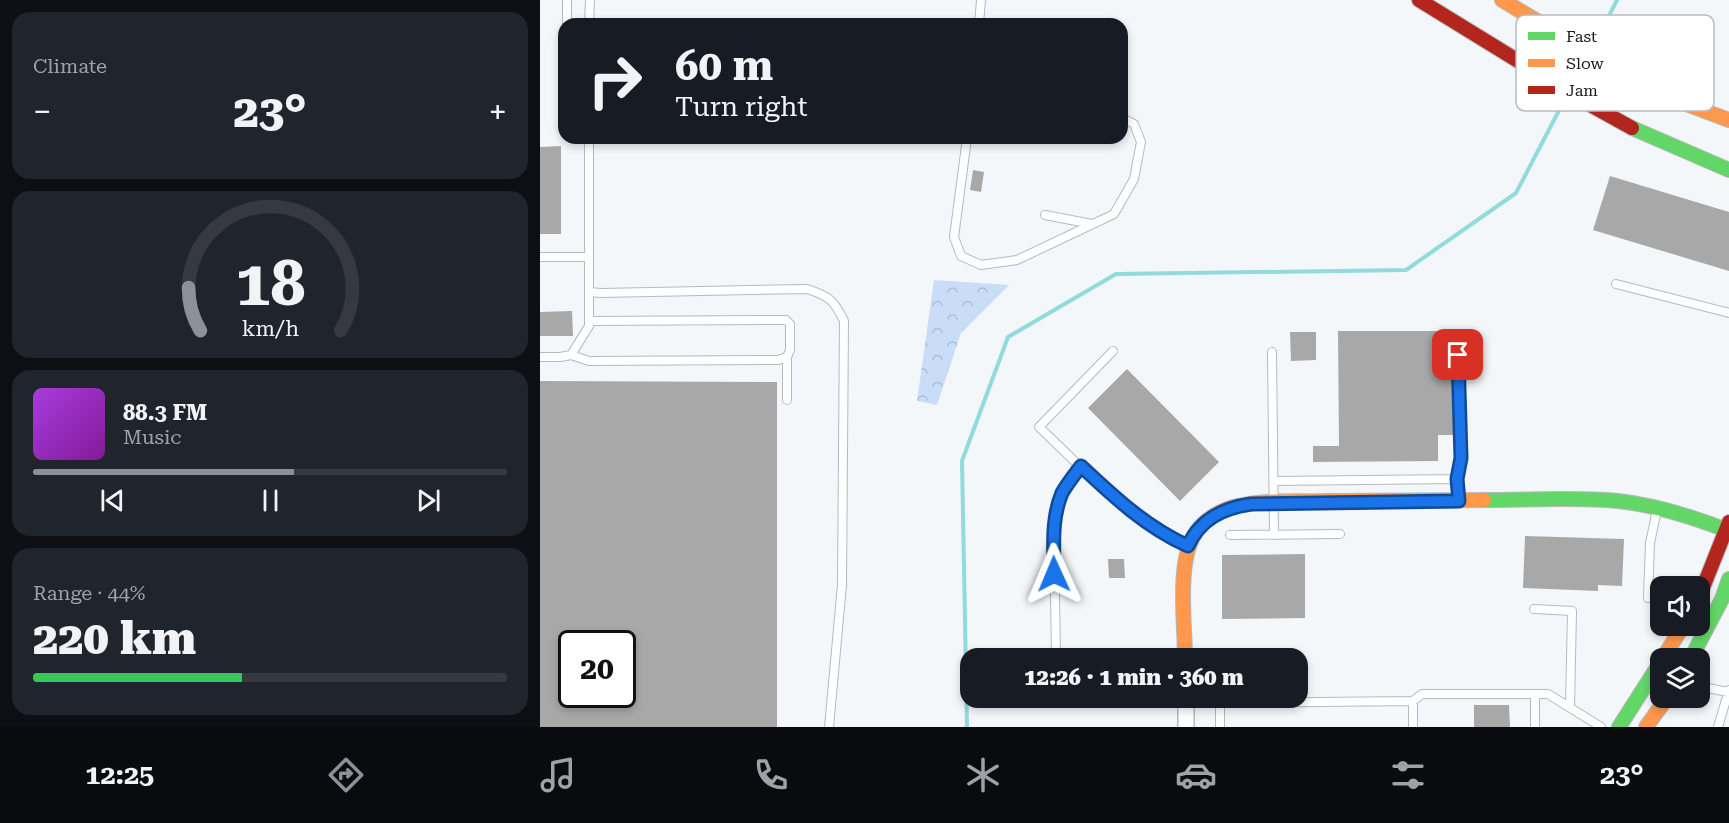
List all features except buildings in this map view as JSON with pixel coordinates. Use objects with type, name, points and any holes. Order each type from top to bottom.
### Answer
[{"type":"street","points":[[1419,0],[1516,61]]},
{"type":"street","points":[[1502,0],[1527,15]]},
{"type":"street","points":[[1602,111],[1635,129],[1729,170]]},
{"type":"street","points":[[1705,111],[1729,120]]},
{"type":"street","points":[[1185,648],[1183,572],[1188,546],[1196,531],[1208,519],[1234,507],[1274,502],[1620,501],[1658,508],[1728,527],[1709,576]]},
{"type":"street","points":[[1696,648],[1722,599],[1729,579]]},
{"type":"street","points":[[1619,727],[1650,679]]},
{"type":"street","points":[[1186,708],[1186,727]]},
{"type":"street","points":[[1646,727],[1660,708]]},
{"type":"lane","points":[[567,0],[567,18]]},
{"type":"lane","points":[[590,0],[590,18]]},
{"type":"lane","points":[[980,18],[981,0]]},
{"type":"lane","points":[[966,144],[954,237],[961,256],[981,265],[1017,260],[1114,214],[1134,180],[1141,142],[1134,124],[1128,121]]},
{"type":"lane","points":[[571,355],[589,326],[589,144]]},
{"type":"lane","points":[[1045,215],[1092,224]]},
{"type":"lane","points":[[540,257],[589,257]]},
{"type":"lane","points":[[1616,284],[1729,314]]},
{"type":"lane","points":[[589,292],[807,289],[825,295],[837,305],[844,321],[842,585],[829,727]]},
{"type":"lane","points":[[589,321],[786,320],[790,324],[787,400]]},
{"type":"lane","points":[[1113,351],[1039,427],[1114,497],[1140,518],[1188,546]]},
{"type":"lane","points":[[1272,352],[1274,535]]},
{"type":"lane","points":[[540,357],[571,355],[589,361],[778,360],[787,357]]},
{"type":"lane","points":[[1458,355],[1461,458],[1457,479],[1459,501]]},
{"type":"lane","points":[[1056,648],[1054,531],[1056,514],[1063,492],[1081,466]]},
{"type":"lane","points":[[1274,481],[1457,479]]},
{"type":"lane","points":[[1648,598],[1650,543],[1658,508]]},
{"type":"lane","points":[[1230,535],[1341,534]]},
{"type":"lane","points":[[1534,609],[1572,611],[1570,707]]},
{"type":"lane","points":[[1710,688],[1729,691],[1718,727]]},
{"type":"lane","points":[[1220,727],[1220,703],[1413,701],[1422,694],[1548,694],[1600,727]]},
{"type":"lane","points":[[1535,694],[1535,727]]},
{"type":"lane","points":[[1413,701],[1413,727]]},
{"type":"green space","points":[[934,280],[1009,285],[961,333],[937,405],[917,401]]},
{"type":"waterway","points":[[1609,15],[1617,0]]},
{"type":"waterway","points":[[967,727],[962,461],[1008,337],[1116,274],[1406,270],[1516,193],[1559,111]]},
{"type":"traffic: fast","points":[[1632,128],[1729,170]]},
{"type":"traffic: fast","points":[[1484,500],[1618,501],[1674,512],[1729,531]]},
{"type":"traffic: fast","points":[[1696,648],[1722,599],[1729,579]]},
{"type":"traffic: fast","points":[[1619,727],[1650,679]]},
{"type":"traffic: slow","points":[[1502,0],[1527,15]]},
{"type":"traffic: slow","points":[[1705,111],[1729,120]]},
{"type":"traffic: slow","points":[[1185,648],[1183,593],[1186,559],[1196,532],[1220,512],[1232,507],[1272,502],[1484,500]]},
{"type":"traffic: slow","points":[[1669,648],[1677,636]]},
{"type":"traffic: slow","points":[[1646,727],[1660,708]]},
{"type":"traffic: jam","points":[[1419,0],[1516,60]]},
{"type":"traffic: jam","points":[[1601,111],[1632,128]]},
{"type":"traffic: jam","points":[[1708,576],[1729,522]]},
{"type":"route","points":[[1054,574],[1056,514],[1063,492],[1081,466],[1140,518],[1188,546],[1196,531],[1208,519],[1234,507],[1251,504],[1459,501],[1457,479],[1461,458],[1458,355]]}]
